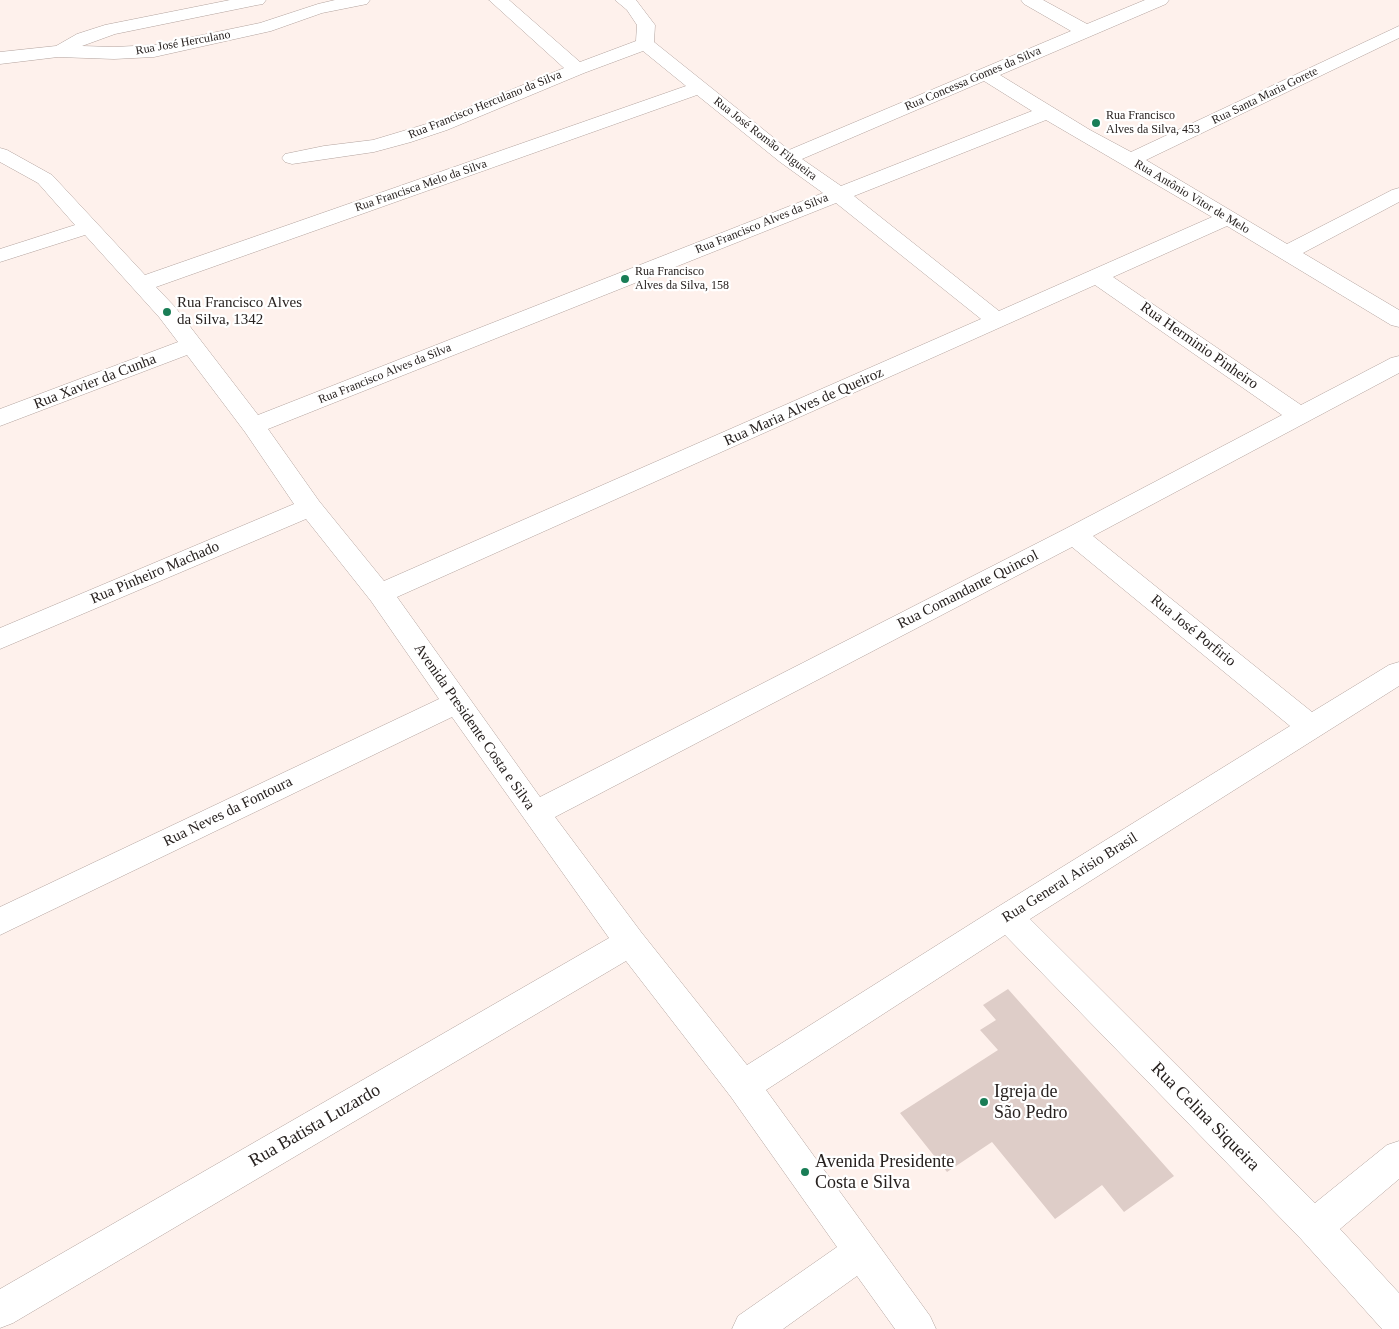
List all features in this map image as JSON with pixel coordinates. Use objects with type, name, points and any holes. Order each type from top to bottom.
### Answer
[{"type":"street","points":[[58,51],[84,38],[111,29],[257,0]]},
{"type":"street","name":"Rua José Herculano","points":[[0,58],[58,51],[114,53],[154,51],[265,27],[314,5],[361,0]]},
{"type":"street","points":[[498,0],[576,69]]},
{"type":"street","points":[[624,0],[633,6],[646,25],[645,44]]},
{"type":"street","points":[[1030,0],[1086,31]]},
{"type":"street","name":"Rua Concessa Gomes da Silva","points":[[787,158],[1160,0]]},
{"type":"street","name":"Rua Santa Maria Gorete","points":[[1131,160],[1399,31]]},
{"type":"street","name":"Rua Francisco Herculano da Silva","points":[[292,158],[374,146],[404,138],[440,126],[576,69],[645,44]]},
{"type":"street","name":"Rua José Romão Filgueira","points":[[645,44],[787,158],[838,194],[998,321]]},
{"type":"street","name":"Rua Antônio Vitor de Melo","points":[[985,74],[1399,320]]},
{"type":"street","name":"Rua Francisca Melo da Silva","points":[[142,284],[700,88]]},
{"type":"street","name":"Rua Francisco Alves da Silva","points":[[253,426],[1048,112]]},
{"type":"street","name":"Avenida Presidente Costa e Silva","points":[[0,154],[45,179],[167,312],[253,426],[310,507],[380,594],[535,813],[630,942],[743,1086],[917,1329]]},
{"type":"street","points":[[1287,253],[1399,194]]},
{"type":"street","name":"Rua Maria Alves de Queiroz","points":[[380,594],[1227,218]]},
{"type":"street","points":[[0,256],[89,227]]},
{"type":"street","name":"Rua Herminio Pinheiro","points":[[1098,276],[1300,416]]},
{"type":"street","name":"Rua Xavier da Cunha","points":[[0,418],[191,345]]},
{"type":"street","name":"Rua Comandante Quincol","points":[[535,813],[1074,535],[1399,363]]},
{"type":"street","name":"Rua Pinheiro Machado","points":[[0,639],[310,507]]},
{"type":"street","name":"Rua José Porfirio","points":[[1074,535],[1312,727]]},
{"type":"street","name":"Rua General Arisio Brasil","points":[[743,1086],[1007,917],[1399,672]]},
{"type":"street","name":"Rua Neves da Fontoura","points":[[0,922],[456,703]]},
{"type":"street","name":"Rua Celina Siqueira","points":[[1007,917],[1314,1227],[1399,1320]]},
{"type":"street","name":"Rua Batista Luzardo","points":[[0,1310],[630,942]]},
{"type":"street","points":[[1314,1227],[1399,1157]]},
{"type":"street","points":[[751,1329],[861,1252]]},
{"type":"building","name":"Igreja de São Pedro","points":[[1008,989],[1174,1176],[1124,1212],[1102,1185],[1055,1219],[992,1142],[947,1172],[900,1113],[998,1050],[980,1030],[996,1020],[983,1005]]},
{"type":"place","name":"Rua Francisco Alves da Silva, 453","points":[[1096,123]]},
{"type":"place","name":"Rua Francisco Alves da Silva, 158","points":[[625,279]]},
{"type":"place","name":"Rua Francisco Alves da Silva, 1342","points":[[167,312]]},
{"type":"place","name":"Igreja de São Pedro","points":[[984,1102]]},
{"type":"place","name":"Avenida Presidente Costa e Silva","points":[[805,1172]]}]
